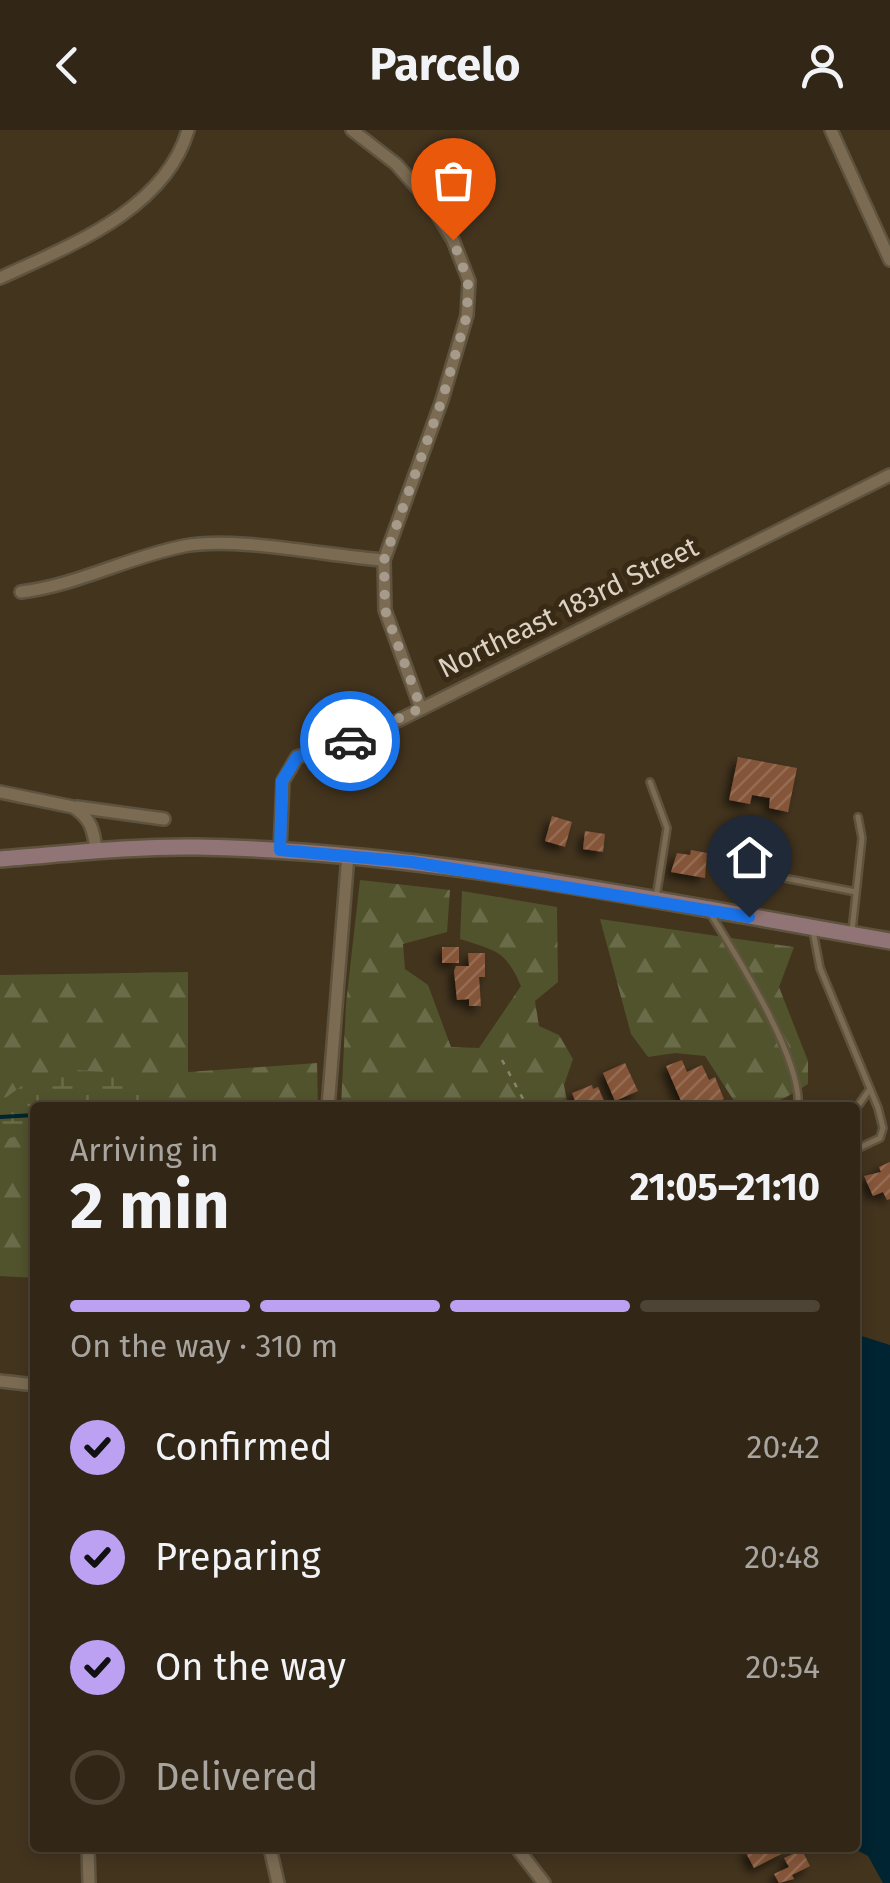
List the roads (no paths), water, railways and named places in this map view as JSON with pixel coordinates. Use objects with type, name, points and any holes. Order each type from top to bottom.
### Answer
[{"type":"main road","points":[[0,859],[194,847],[348,855],[489,873],[890,941]]},
{"type":"street","points":[[0,278],[66,248],[122,213],[164,180],[188,130]]},
{"type":"street","points":[[352,130],[396,164],[430,202],[453,240],[468,281],[467,315],[447,383],[384,560],[385,610],[421,708]]},
{"type":"street","points":[[830,130],[890,260]]},
{"type":"street","name":"Northeast 183rd Street","points":[[280,850],[282,781],[297,757],[367,736],[890,475]]},
{"type":"street","points":[[21,592],[57,587],[187,545],[236,544],[384,560]]},
{"type":"street","points":[[0,792],[164,819]]},
{"type":"street","points":[[73,807],[94,828],[96,851]]},
{"type":"street","points":[[328,1102],[348,855]]},
{"type":"street","points":[[0,1381],[30,1384]]},
{"type":"street","points":[[88,1852],[89,1883]]},
{"type":"street","points":[[271,1852],[278,1883]]},
{"type":"street","points":[[521,1852],[544,1883]]},
{"type":"lane","points":[[650,782],[667,828],[656,901]]},
{"type":"lane","points":[[851,934],[862,838],[858,818]]},
{"type":"lane","points":[[749,917],[758,874],[856,892]]},
{"type":"lane","points":[[709,910],[761,1000],[786,1054],[795,1077],[797,1102]]},
{"type":"lane","points":[[813,928],[820,968],[883,1128],[880,1138],[860,1148]]},
{"type":"lane","points":[[860,1103],[870,1089]]},
{"type":"water","points":[[860,1336],[890,1345],[890,1883],[883,1883],[868,1856],[860,1852]]},
{"type":"waterway","points":[[0,1117],[30,1115]]}]
